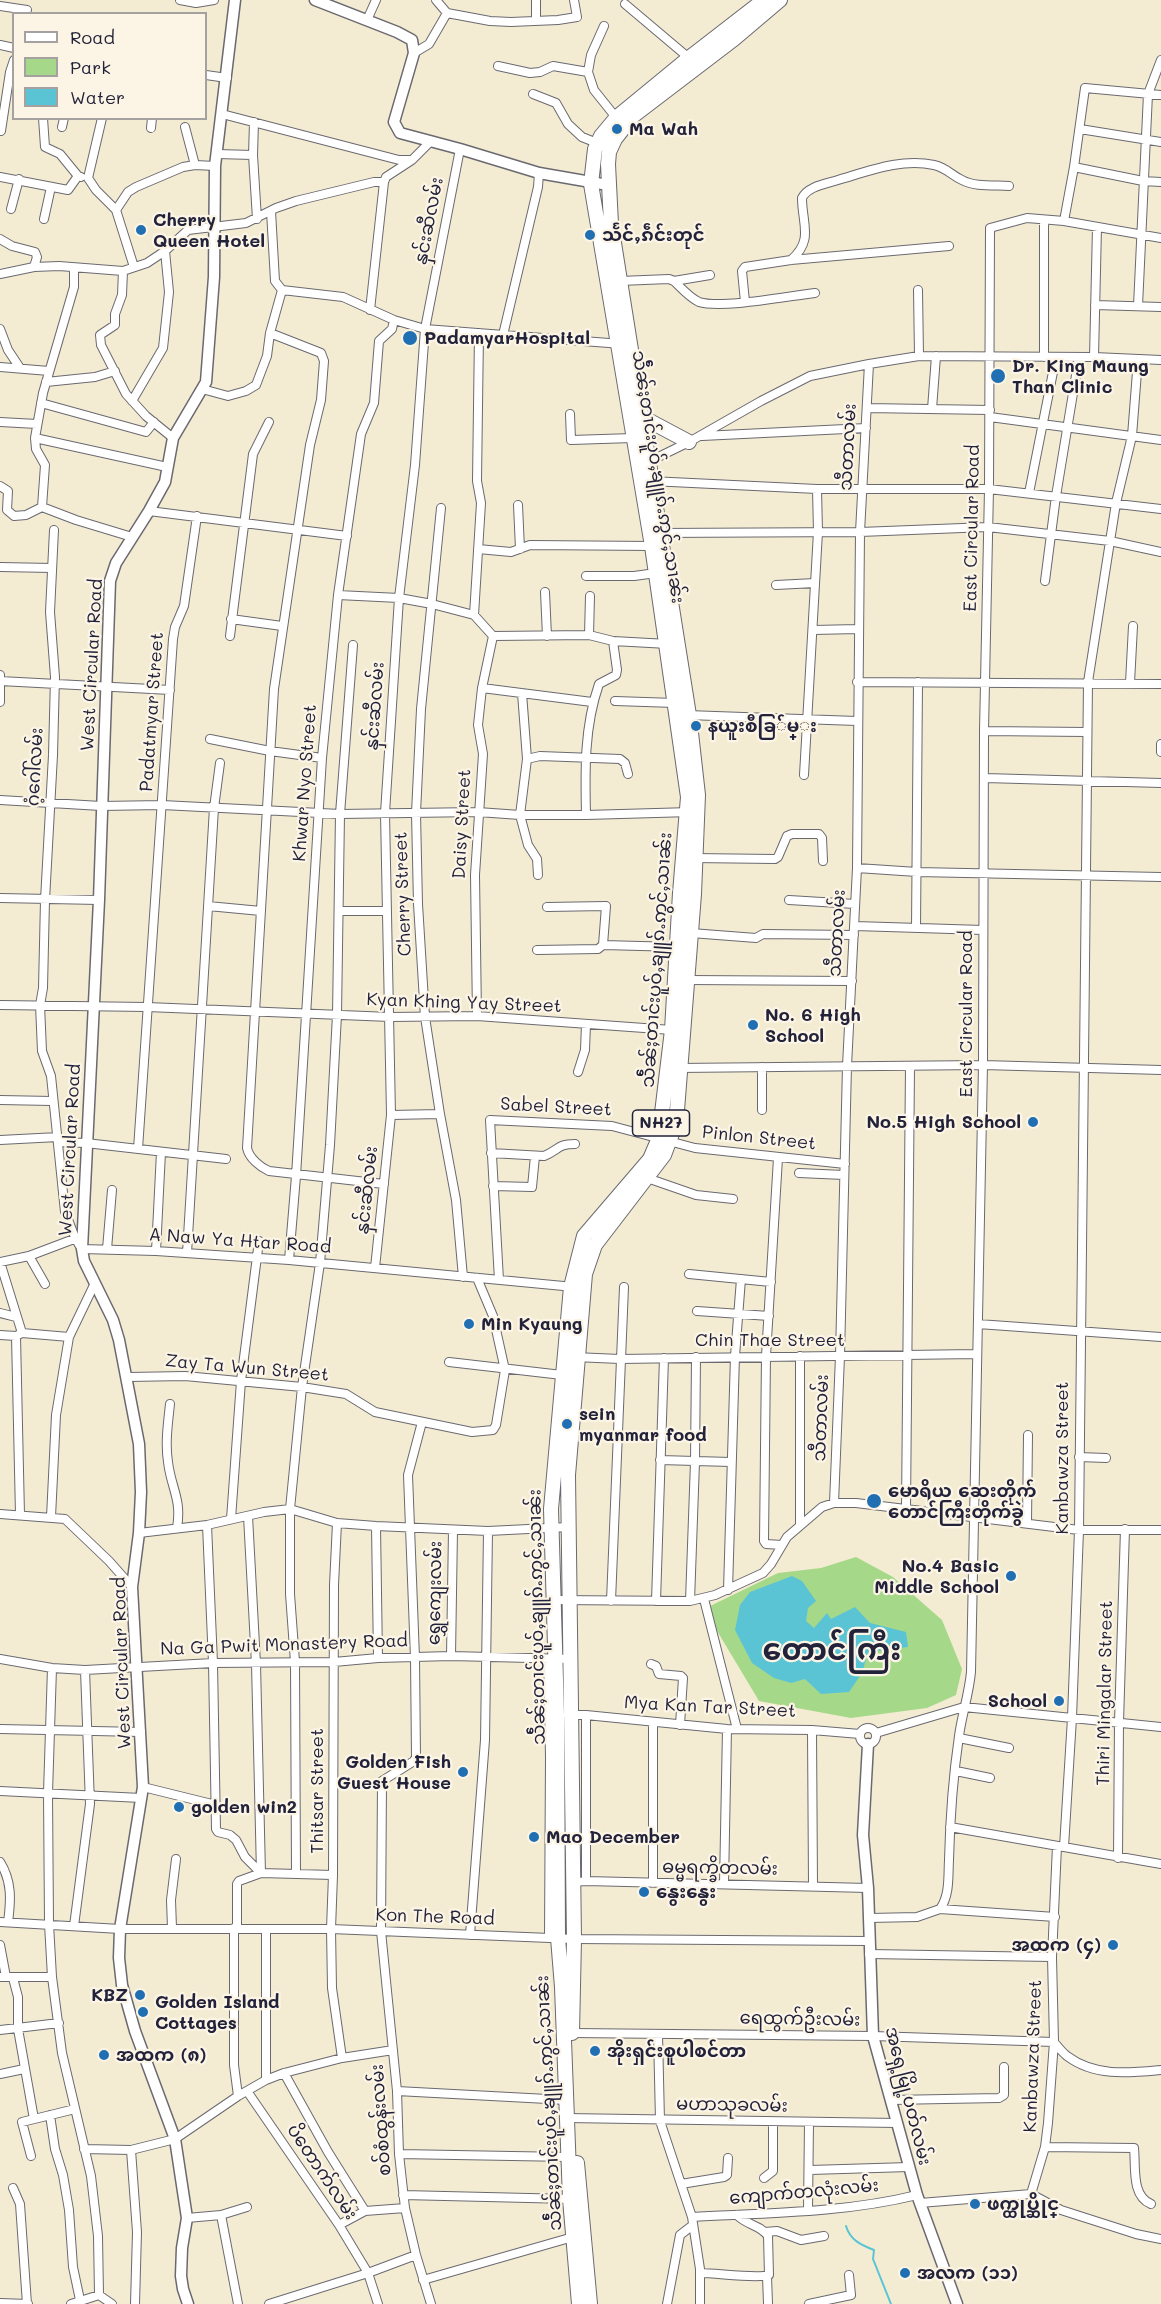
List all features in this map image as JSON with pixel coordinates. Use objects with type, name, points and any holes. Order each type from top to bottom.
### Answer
[{"type":"highway","name":"သဵႅၼ်ႈတၢင်းပူဝ်ႇၶျူၵ်ႉဢွင်ႇသၢၼ်း","points":[[620,123],[689,58],[730,35],[764,0]]},
{"type":"highway","name":"သဵႅၼ်ႈတၢင်းပူဝ်ႇၶျူၵ်ႉဢွင်ႇသၢၼ်း","points":[[643,464],[633,438],[611,224],[608,164],[601,136],[633,116],[730,35],[780,0]]},
{"type":"highway","name":"သဵႅၼ်ႈတၢင်းပူဝ်ႇၶျူၵ်ႉဢွင်ႇသၢၼ်း","points":[[604,146],[595,150],[591,184],[617,286]]},
{"type":"highway","name":"သဵႅၼ်ႈတၢင်းပူဝ်ႇၶျူၵ်ႉဢွင်ႇသၢၼ်း","points":[[625,344],[642,417],[643,464],[672,644],[681,711],[688,797],[692,812],[672,1030],[675,1067]]},
{"type":"highway","points":[[642,417],[694,439]]},
{"type":"highway","name":"သဵႅၼ်ႈတၢင်းပူဝ်ႇၶျူၵ်ႉဢွင်ႇသၢၼ်း","points":[[654,537],[656,573],[672,644]]},
{"type":"highway","name":"သဵႅၼ်ႈတၢင်းပူဝ်ႇၶျူၵ်ႉဢွင်ႇသၢၼ်း","points":[[578,1288],[595,1245],[664,1155],[664,1140],[687,980],[691,933],[689,858]]},
{"type":"highway","name":"သဵႅၼ်ႈတၢင်းပူဝ်ႇၶျူၵ်ႉဢွင်ႇသၢၼ်း","points":[[591,2304],[575,2143],[566,2100],[562,1987],[554,1938],[564,1715],[570,1659],[568,1475],[571,1356],[584,1236],[664,1140]]},
{"type":"highway","name":"သဵႅၼ်ႈတၢင်းပူဝ်ႇၶျူၵ်ႉဢွင်ႇသၢၼ်း","points":[[571,1356],[562,1375],[551,1528],[552,1659],[564,1715],[572,1882],[574,1939],[568,2157],[579,2304]]},
{"type":"street","points":[[0,6],[26,12],[29,0]]},
{"type":"street","points":[[180,0],[196,3],[214,0]]},
{"type":"street","name":"West Circular Road","points":[[188,2304],[181,2276],[182,2247],[187,2218],[175,2139],[135,2031],[122,1985],[119,1958],[120,1929],[142,1793],[141,1732],[132,1587],[139,1533],[140,1455],[128,1377],[113,1320],[84,1261],[82,1250],[99,900],[110,581],[116,562],[165,482],[173,438],[206,382],[214,228],[214,166],[227,78],[235,0]]},
{"type":"street","points":[[315,0],[327,2],[412,40],[414,53],[394,122],[400,133],[460,148],[539,173],[608,186]]},
{"type":"street","points":[[367,20],[376,0]]},
{"type":"street","points":[[436,0],[447,13],[490,21],[536,21],[577,17],[574,0]]},
{"type":"street","points":[[536,0],[536,21]]},
{"type":"street","points":[[625,4],[689,58]]},
{"type":"street","points":[[414,53],[429,44],[447,13]]},
{"type":"street","points":[[604,26],[591,55],[588,72],[594,90],[620,123]]},
{"type":"street","points":[[1138,306],[1148,94],[1161,60]]},
{"type":"street","points":[[498,66],[530,73],[540,72],[553,66],[588,72]]},
{"type":"street","points":[[1,131],[2,107],[12,68]]},
{"type":"street","points":[[207,75],[227,78]]},
{"type":"street","points":[[1064,221],[1085,88],[1161,95]]},
{"type":"street","points":[[532,94],[556,103],[568,124],[582,137],[604,146]]},
{"type":"street","points":[[222,114],[376,155],[412,160]]},
{"type":"street","points":[[43,120],[45,147],[60,154],[78,176],[88,178],[96,190],[116,210],[134,267]]},
{"type":"street","points":[[88,178],[102,120]]},
{"type":"street","points":[[254,122],[253,155],[257,219]]},
{"type":"street","points":[[186,127],[195,165]]},
{"type":"street","points":[[1080,129],[1161,142]]},
{"type":"street","points":[[370,310],[384,182],[386,177],[412,160],[431,141]]},
{"type":"street","name":"နှင်းဆီလမ်း","points":[[375,1269],[391,1115],[385,813],[399,598],[415,465],[425,329],[460,148]]},
{"type":"street","points":[[217,154],[253,155]]},
{"type":"street","points":[[791,260],[802,249],[806,236],[801,198],[810,190],[871,169],[900,163],[930,164],[943,168],[963,181],[1009,186]]},
{"type":"street","points":[[116,210],[128,192],[136,187],[183,167],[214,166]]},
{"type":"street","points":[[1074,167],[1143,181],[1161,182]]},
{"type":"street","points":[[503,336],[538,187],[539,173]]},
{"type":"street","points":[[0,177],[68,190],[78,176]]},
{"type":"street","points":[[11,209],[19,179]]},
{"type":"street","points":[[0,274],[34,267],[59,266],[123,271],[147,263],[189,230],[246,223],[296,201],[374,182],[384,182]]},
{"type":"street","points":[[44,219],[51,187]]},
{"type":"street","points":[[271,211],[275,281],[282,290],[343,297],[394,320],[425,329],[625,344]]},
{"type":"street","name":"East Circular Road","points":[[940,1909],[946,1901],[948,1888],[950,1827],[959,1738],[971,1672],[983,1065],[990,228],[1027,218],[1044,220]]},
{"type":"street","points":[[1044,357],[1044,220],[1064,221],[1161,238]]},
{"type":"street","points":[[1094,357],[1097,227]]},
{"type":"street","points":[[0,239],[12,246],[35,252],[37,257],[34,267]]},
{"type":"street","points":[[745,302],[742,271],[745,267],[791,260],[949,246]]},
{"type":"street","points":[[132,401],[163,348],[169,292],[165,251]]},
{"type":"street","points":[[42,507],[45,465],[36,449],[35,438],[46,381],[74,287],[74,268]]},
{"type":"street","points":[[123,271],[122,295],[115,314],[115,325],[100,335],[101,345],[126,394],[173,438]]},
{"type":"street","points":[[617,286],[710,275]]},
{"type":"street","points":[[674,281],[698,301],[745,302],[815,293]]},
{"type":"street","points":[[202,389],[228,396],[246,391],[256,385],[267,356],[270,333],[282,290]]},
{"type":"street","points":[[918,290],[919,356]]},
{"type":"street","points":[[1095,305],[1161,307]]},
{"type":"street","name":"Khwar Nyo Street","points":[[289,1260],[322,758],[338,595],[361,434],[374,403],[379,341],[392,329],[394,320]]},
{"type":"street","points":[[0,328],[8,350],[20,368]]},
{"type":"street","points":[[270,333],[321,353],[324,361],[321,400],[310,445],[274,689],[247,1152],[262,1168],[269,1171],[296,1176],[384,1184]]},
{"type":"street","points":[[474,615],[481,503],[477,481],[479,333]]},
{"type":"street","points":[[643,464],[810,376],[869,364],[919,356],[1094,357],[1161,360]]},
{"type":"street","points":[[932,409],[936,356]]},
{"type":"street","points":[[1029,493],[1056,357]]},
{"type":"street","points":[[1045,581],[1056,496],[1079,357]]},
{"type":"street","name":"Kanbawza Street","points":[[1031,2194],[1045,2147],[1053,2042],[1055,1917],[1072,1718],[1079,1530],[1079,1332],[1088,682],[1116,503],[1132,436],[1138,359]]},
{"type":"street","name":"သီတာလမ်း","points":[[834,1503],[847,1066],[857,868],[860,532],[869,364]]},
{"type":"street","points":[[0,367],[49,371]]},
{"type":"street","points":[[46,381],[95,377],[115,371]]},
{"type":"street","points":[[41,403],[146,432],[154,422]]},
{"type":"street","points":[[867,408],[990,413],[1067,427],[1161,440]]},
{"type":"street","points":[[570,414],[571,440],[633,438]]},
{"type":"street","points":[[0,422],[38,424]]},
{"type":"street","points":[[230,636],[253,454],[269,422]]},
{"type":"street","points":[[694,439],[866,428]]},
{"type":"street","points":[[35,438],[167,467]]},
{"type":"street","points":[[646,482],[862,490],[989,489],[1161,509]]},
{"type":"street","points":[[0,486],[8,490],[7,510],[10,514],[26,515],[42,507],[132,537]]},
{"type":"street","points":[[804,775],[818,532],[817,489]]},
{"type":"street","points":[[518,505],[520,549]]},
{"type":"street","name":"Cherry Street","points":[[441,508],[421,698],[416,813],[418,904],[425,1017],[456,1200],[464,1277]]},
{"type":"street","points":[[149,511],[347,536]]},
{"type":"street","name":"Padatmyar Street","points":[[138,1149],[175,627],[183,606],[197,516]]},
{"type":"street","points":[[478,549],[511,552],[530,545],[654,537],[988,527],[1110,541],[1161,552]]},
{"type":"street","name":"ဂံ့ဂေါ်လမ်း","points":[[52,1101],[51,1076],[42,1051],[40,1005],[44,988],[45,900],[55,683],[50,612],[54,530]]},
{"type":"street","points":[[0,567],[52,568]]},
{"type":"street","points":[[586,576],[634,576],[656,573]]},
{"type":"street","points":[[777,585],[815,583]]},
{"type":"street","points":[[545,592],[547,636]]},
{"type":"street","points":[[338,595],[399,598],[474,615],[493,636],[589,635],[613,641],[672,644]]},
{"type":"street","points":[[589,635],[590,596]]},
{"type":"street","points":[[231,619],[282,626]]},
{"type":"street","points":[[1130,683],[1132,626]]},
{"type":"street","points":[[813,630],[858,629]]},
{"type":"street","name":"Daisy Street","points":[[477,1017],[475,875],[483,754],[478,725],[482,688],[493,636]]},
{"type":"street","points":[[586,815],[585,759],[592,702],[599,684],[616,675],[613,641]]},
{"type":"street","points":[[296,1873],[295,1662],[290,1594],[290,1509],[302,1388],[320,1263],[327,1179],[337,1015],[340,814],[353,645]]},
{"type":"street","points":[[0,702],[0,679],[170,690]]},
{"type":"street","points":[[857,682],[1161,684]]},
{"type":"street","points":[[916,928],[918,682]]},
{"type":"street","points":[[482,688],[592,702]]},
{"type":"street","points":[[522,693],[526,759],[520,815],[528,845],[537,860],[538,875]]},
{"type":"street","points":[[615,702],[681,711],[857,721]]},
{"type":"street","points":[[984,731],[1087,732]]},
{"type":"street","points":[[210,739],[322,758]]},
{"type":"street","points":[[1161,744],[1161,752]]},
{"type":"street","points":[[526,759],[540,756],[620,759],[625,763],[628,774]]},
{"type":"street","points":[[187,1253],[214,808],[220,762]]},
{"type":"street","points":[[985,778],[1161,783]]},
{"type":"street","points":[[0,800],[101,806],[162,805],[267,809],[340,814],[478,812],[520,815],[586,815],[692,812]]},
{"type":"street","points":[[689,858],[775,860],[787,836],[819,834],[822,838],[823,861]]},
{"type":"street","points":[[857,868],[917,872],[1161,877]]},
{"type":"street","points":[[0,898],[99,900]]},
{"type":"street","points":[[789,900],[855,904]]},
{"type":"street","points":[[208,906],[261,911]]},
{"type":"street","points":[[537,950],[598,950],[603,945],[606,906],[547,907]]},
{"type":"street","points":[[339,911],[387,911]]},
{"type":"street","points":[[691,933],[756,938],[763,934],[854,930],[916,928],[983,930]]},
{"type":"street","points":[[603,945],[678,946]]},
{"type":"street","points":[[687,980],[852,981]]},
{"type":"street","name":"Kyan Khing Yay Street","points":[[0,1005],[147,1007],[390,1017],[477,1017],[672,1030]]},
{"type":"street","points":[[578,1072],[585,1050],[586,1024]]},
{"type":"street","points":[[675,1067],[983,1065],[1161,1070]]},
{"type":"street","points":[[906,1509],[910,1066]]},
{"type":"street","points":[[762,1067],[762,1110]]},
{"type":"street","points":[[0,1100],[52,1101],[65,1212],[74,1239],[82,1250]]},
{"type":"street","points":[[391,1115],[440,1114]]},
{"type":"street","name":"Sabel Street","points":[[499,1280],[490,1153],[490,1120],[612,1126],[664,1140]]},
{"type":"street","points":[[0,1140],[58,1140],[226,1159]]},
{"type":"street","name":"Pinlon Street","points":[[664,1140],[695,1148],[845,1164]]},
{"type":"street","points":[[490,1153],[536,1156],[551,1153],[559,1146],[575,1144]]},
{"type":"street","points":[[156,1251],[161,1152]]},
{"type":"street","points":[[493,1186],[532,1187],[536,1156]]},
{"type":"street","points":[[778,1158],[766,1356],[764,1541],[766,1544],[782,1545]]},
{"type":"street","points":[[799,1173],[844,1175]]},
{"type":"street","points":[[647,1178],[696,1195],[733,1199]]},
{"type":"street","points":[[107,1250],[112,1190]]},
{"type":"street","points":[[20,1515],[19,1335],[0,1262],[29,1256],[74,1239]]},
{"type":"street","points":[[231,1519],[241,1381],[259,1241]]},
{"type":"street","name":"A Naw Ya Htar Road","points":[[82,1250],[156,1251],[289,1260],[578,1288]]},
{"type":"street","points":[[29,1256],[45,1284]]},
{"type":"street","points":[[689,1274],[771,1282]]},
{"type":"street","points":[[477,1278],[493,1316],[505,1370]]},
{"type":"street","points":[[728,1590],[735,1356],[741,1279]]},
{"type":"street","points":[[51,1517],[56,1414],[69,1337],[95,1283]]},
{"type":"street","points":[[611,1601],[624,1287]]},
{"type":"street","points":[[697,1311],[769,1316]]},
{"type":"street","points":[[0,1313],[16,1317]]},
{"type":"street","points":[[978,1324],[1161,1337]]},
{"type":"street","points":[[0,1335],[69,1337]]},
{"type":"street","name":"Chin Thae Street","points":[[571,1356],[620,1359],[976,1354]]},
{"type":"street","points":[[800,1356],[800,1525]]},
{"type":"street","points":[[690,1601],[696,1357]]},
{"type":"street","points":[[656,1601],[664,1358]]},
{"type":"street","points":[[449,1362],[562,1375]]},
{"type":"street","name":"Zay Ta Wun Street","points":[[128,1377],[185,1376],[346,1394],[375,1412],[472,1432],[494,1430],[505,1370]]},
{"type":"street","points":[[170,1404],[168,1464],[178,1497],[177,1528]]},
{"type":"street","points":[[415,1658],[408,1475],[422,1422]]},
{"type":"street","points":[[1027,1523],[1028,1435]]},
{"type":"street","points":[[1079,1457],[1106,1458]]},
{"type":"street","points":[[660,1460],[731,1462]]},
{"type":"street","points":[[553,1600],[690,1601],[704,1599],[763,1573],[782,1545],[800,1525],[822,1507],[834,1503],[856,1503],[1079,1530],[1161,1530]]},
{"type":"street","points":[[139,1533],[207,1525],[290,1509],[337,1522],[376,1526],[488,1531],[569,1527]]},
{"type":"street","points":[[0,1514],[51,1517],[67,1521],[109,1561],[132,1587]]},
{"type":"street","points":[[248,1516],[256,1664],[261,1873]]},
{"type":"street","name":"Thitsar Street","points":[[337,1522],[331,1929],[332,1988],[342,2058]]},
{"type":"street","points":[[207,1525],[213,1663],[216,1830],[236,1840],[245,1857],[261,1873]]},
{"type":"street","points":[[376,1526],[378,1658]]},
{"type":"street","name":"Thiri Mingalar Street","points":[[1118,1858],[1119,1722],[1125,1529]]},
{"type":"street","name":"ရွှေကျေးလမ်း","points":[[451,1656],[453,1530]]},
{"type":"street","points":[[470,1935],[485,1740],[488,1531]]},
{"type":"street","points":[[704,1599],[737,1729]]},
{"type":"street","name":"Na Ga Pwit Monastery Road","points":[[0,1659],[52,1668],[85,1670],[213,1663],[334,1662],[451,1656],[570,1659]]},
{"type":"street","name":"စဝ်စံထွန်းလမ်း","points":[[415,1658],[416,1757],[382,1781],[381,1931],[397,2091],[403,2195],[416,2255],[431,2304]]},
{"type":"street","points":[[552,1659],[550,1757],[554,1938]]},
{"type":"street","points":[[651,1664],[656,1666],[659,1674],[683,1678],[680,1725]]},
{"type":"street","points":[[52,1668],[48,1793],[49,1924],[52,1977],[62,2053],[91,2176],[98,2236],[99,2295]]},
{"type":"street","points":[[74,1926],[90,1795],[85,1670]]},
{"type":"street","name":"Mya Kan Tar Street","points":[[564,1715],[586,1715],[727,1729],[812,1730],[860,1734],[868,1728],[873,1729],[876,1733],[964,1707],[1161,1727]]},
{"type":"street","points":[[586,1715],[586,1881]]},
{"type":"street","points":[[653,1723],[654,1883]]},
{"type":"street","points":[[0,1729],[141,1732]]},
{"type":"street","points":[[724,1884],[727,1729]]},
{"type":"street","points":[[812,1730],[813,1886]]},
{"type":"street","points":[[860,1734],[863,1742],[868,1744],[875,1741],[876,1733]]},
{"type":"street","points":[[959,1738],[1009,1748]]},
{"type":"street","name":"အရှေ့မြို့ပတ်လမ်း","points":[[868,1744],[863,1835],[868,1888],[873,2036],[919,2199],[957,2304]]},
{"type":"street","points":[[956,1771],[990,1778]]},
{"type":"street","points":[[0,1791],[90,1795],[142,1793],[216,1805]]},
{"type":"street","points":[[950,1827],[1161,1864]]},
{"type":"street","points":[[172,1928],[171,1900],[176,1859]]},
{"type":"street","points":[[0,1862],[10,1883],[11,1904],[4,1922]]},
{"type":"street","points":[[238,2096],[234,2064],[237,1884],[243,1878],[261,1873],[333,1875]]},
{"type":"street","name":"ဓမ္မရက္ခိတလမ်း","points":[[572,1882],[868,1888]]},
{"type":"street","points":[[869,1918],[916,1917],[940,1909],[1055,1917]]},
{"type":"street","name":"Kon The Road","points":[[4,1922],[120,1929],[331,1929],[574,1939],[869,1941]]},
{"type":"street","points":[[266,1929],[266,2080]]},
{"type":"street","points":[[0,1945],[7,1977],[18,1997],[18,2029],[34,2120]]},
{"type":"street","points":[[869,1954],[1053,1958]]},
{"type":"street","points":[[7,1977],[52,1977]]},
{"type":"street","points":[[0,2030],[59,2023]]},
{"type":"street","name":"ရေထွက်ဦးလမ်း","points":[[572,2033],[873,2036],[1053,2042]]},
{"type":"street","points":[[658,2034],[660,2121],[693,2221],[700,2273],[700,2304]]},
{"type":"street","points":[[1053,2042],[1066,2055],[1083,2064],[1114,2074],[1161,2070]]},
{"type":"street","points":[[84,2149],[131,2150],[175,2139],[238,2096],[266,2080],[342,2058],[393,2050]]},
{"type":"street","points":[[891,2100],[999,2098],[1004,2094],[1004,2067]]},
{"type":"street","points":[[0,2074],[24,2069]]},
{"type":"street","points":[[284,2073],[364,2211]]},
{"type":"street","name":"ပိတောက်လမ်း","points":[[246,2091],[339,2225],[368,2273],[378,2304]]},
{"type":"street","points":[[397,2091],[566,2100]]},
{"type":"street","points":[[31,2156],[22,2122],[75,2109]]},
{"type":"street","points":[[50,2115],[69,2210],[76,2302],[99,2295]]},
{"type":"street","name":"မဟာသုခလမ်း","points":[[570,2118],[897,2123]]},
{"type":"street","points":[[764,2178],[773,2171],[773,2122]]},
{"type":"street","points":[[807,2210],[810,2170],[809,2122]]},
{"type":"street","points":[[1045,2147],[1134,2148],[1138,2193],[1144,2201],[1151,2204]]},
{"type":"street","points":[[131,2150],[137,2232],[135,2304]]},
{"type":"street","points":[[399,2154],[568,2157]]},
{"type":"street","points":[[681,2184],[724,2177],[727,2175],[728,2158]]},
{"type":"street","points":[[810,2170],[909,2167]]},
{"type":"street","points":[[0,2303],[28,2304],[20,2204],[13,2188]]},
{"type":"street","points":[[1031,2194],[1061,2210],[1136,2234],[1161,2239]]},
{"type":"street","name":"ကျောက်တလုံးလမ်း","points":[[693,2221],[737,2214],[856,2207],[919,2199],[1031,2194]]},
{"type":"street","points":[[403,2195],[570,2199]]},
{"type":"street","points":[[187,2218],[221,2215],[247,2207]]},
{"type":"street","points":[[339,2225],[364,2211],[405,2208]]},
{"type":"street","points":[[737,2214],[747,2223],[765,2232],[777,2231],[801,2240],[824,2236]]},
{"type":"street","points":[[221,2215],[238,2304]]},
{"type":"street","points":[[667,2304],[680,2235],[693,2221]]},
{"type":"street","points":[[765,2232],[768,2241],[768,2304]]},
{"type":"street","points":[[423,2280],[573,2237]]},
{"type":"street","points":[[269,2304],[292,2300],[416,2255]]},
{"type":"street","points":[[700,2273],[767,2276]]},
{"type":"street","points":[[809,2304],[834,2302],[851,2295],[849,2275]]},
{"type":"street","points":[[99,2295],[112,2304]]},
{"type":"green space","points":[[856,1557],[893,1577],[942,1620],[962,1669],[956,1695],[927,1708],[851,1718],[759,1701],[704,1609],[778,1573],[821,1568]]},
{"type":"water","points":[[792,1576],[802,1581],[816,1601],[808,1608],[806,1621],[814,1628],[827,1613],[831,1619],[855,1607],[870,1623],[906,1632],[908,1647],[868,1652],[862,1673],[849,1692],[821,1694],[805,1679],[791,1683],[774,1678],[752,1663],[735,1630],[740,1605],[750,1592]]},
{"type":"waterway","points":[[846,2226],[850,2235],[874,2250],[873,2259],[891,2304]]},
{"type":"place","name":"Ma Wah","points":[[617,129]]},
{"type":"place","name":"Cherry Queen Hotel","points":[[141,230]]},
{"type":"place","name":"သႅင်ႇၵဵင်းတုင်","points":[[590,235]]},
{"type":"place","name":"PadamyarHospital","points":[[410,338]]},
{"type":"place","name":"Dr. King Maung Than Clinic","points":[[998,376]]},
{"type":"place","name":"နယူးစီခြ်မ္း","points":[[696,726]]},
{"type":"place","name":"No. 6 High School","points":[[753,1025]]},
{"type":"place","name":"No.5 High School","points":[[1033,1122]]},
{"type":"place","name":"Min Kyaung","points":[[469,1324]]},
{"type":"place","name":"sein myanmar food","points":[[567,1424]]},
{"type":"place","name":"မောရိယ ဆေးတိုက် တောင်ကြီးတိုက်ခွဲ","points":[[874,1501]]},
{"type":"place","name":"No.4 Basic Middle School","points":[[1011,1576]]},
{"type":"place","name":"School","points":[[1059,1701]]},
{"type":"place","name":"Golden Fish Guest House","points":[[463,1772]]},
{"type":"place","name":"golden win2","points":[[179,1807]]},
{"type":"place","name":"Mao December","points":[[534,1837]]},
{"type":"place","name":"နွေးနွေး","points":[[644,1892]]},
{"type":"place","name":"အထက (၄)","points":[[1113,1945]]},
{"type":"place","name":"KBZ","points":[[140,1995]]},
{"type":"place","name":"Golden Island Cottages","points":[[143,2012]]},
{"type":"place","name":"အိုးရှင်းစူပါစင်တာ","points":[[595,2051]]},
{"type":"place","name":"အထက (၈)","points":[[104,2055]]},
{"type":"place","name":"ဖက္ထုပ္ဆိုင္","points":[[975,2204]]},
{"type":"place","name":"အလက (၁၁)","points":[[905,2273]]},
{"type":"district","name":"တောင်ကြီး","points":[[832,1651]]}]
